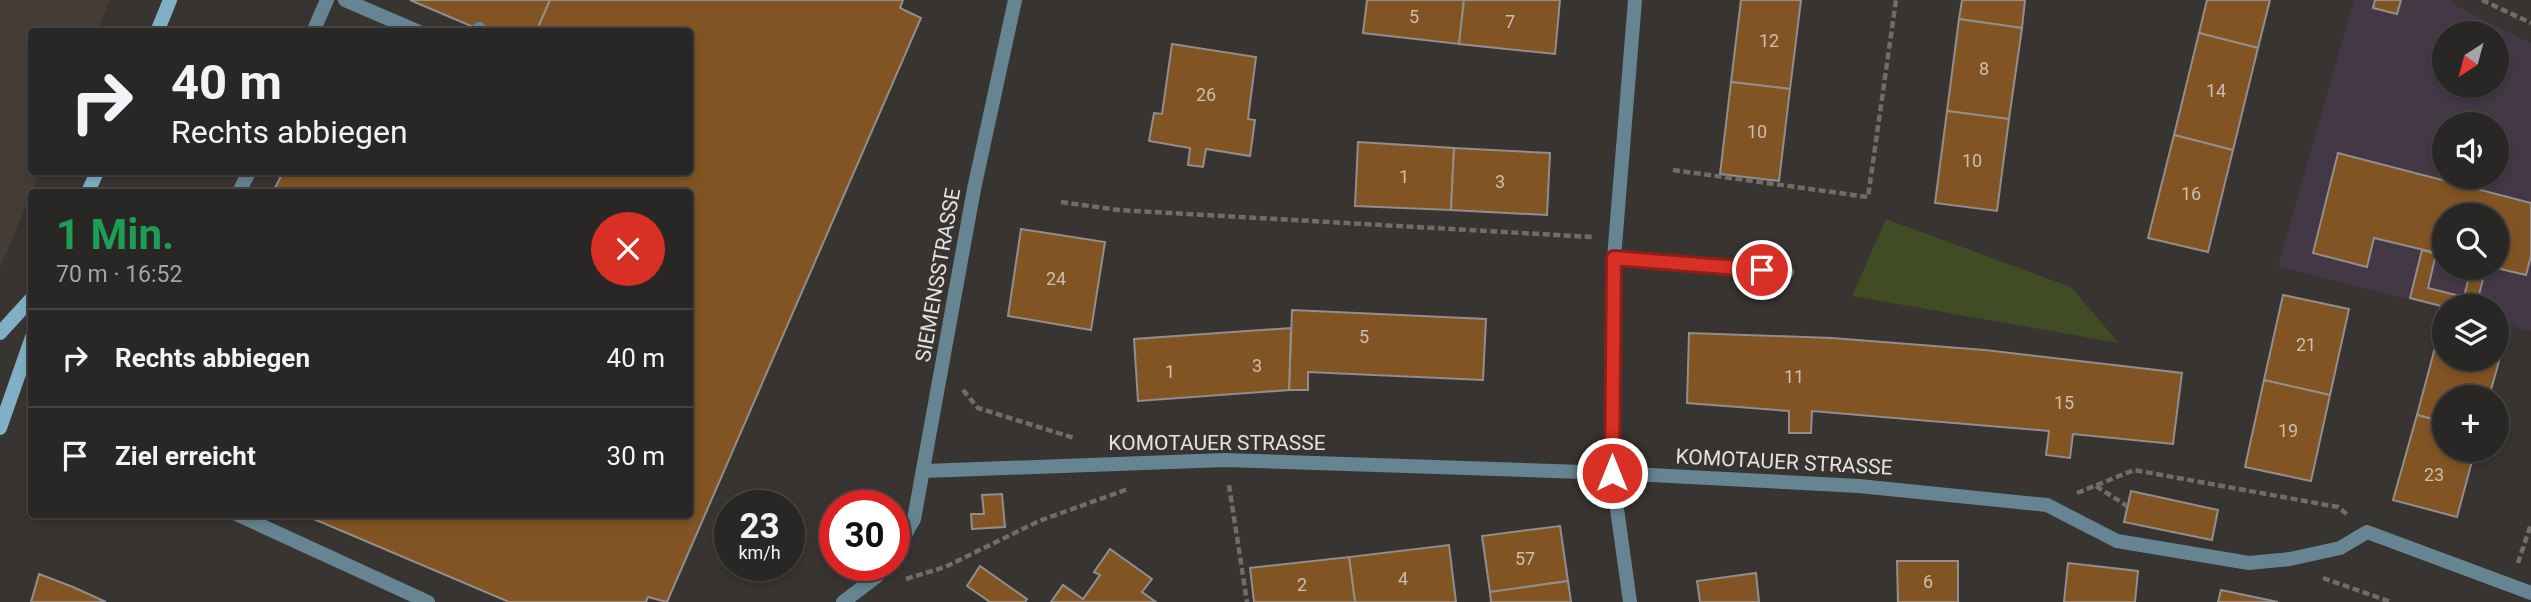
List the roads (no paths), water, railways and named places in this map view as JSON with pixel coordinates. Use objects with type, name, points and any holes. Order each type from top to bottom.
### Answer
[{"type":"main road","points":[[159,28],[170,0]]},
{"type":"main road","points":[[0,333],[28,302]]},
{"type":"main road","points":[[0,428],[28,348]]},
{"type":"street","points":[[315,28],[327,0]]},
{"type":"street","points":[[345,0],[410,28]]},
{"type":"street","name":"SIEMENSSTRASSE","points":[[910,526],[914,519],[974,189],[1015,0]]},
{"type":"street","points":[[1630,602],[1612,473],[1614,239],[1635,0]]},
{"type":"street","points":[[1614,258],[1787,272]]},
{"type":"street","name":"KOMOTAUER STRASSE","points":[[923,471],[1225,460],[1612,473],[1860,486],[2047,505],[2117,541],[2249,563],[2290,559],[2340,548],[2367,532],[2531,593]]},
{"type":"street","points":[[245,518],[428,602]]},
{"type":"street","points":[[843,602],[871,581]]}]
